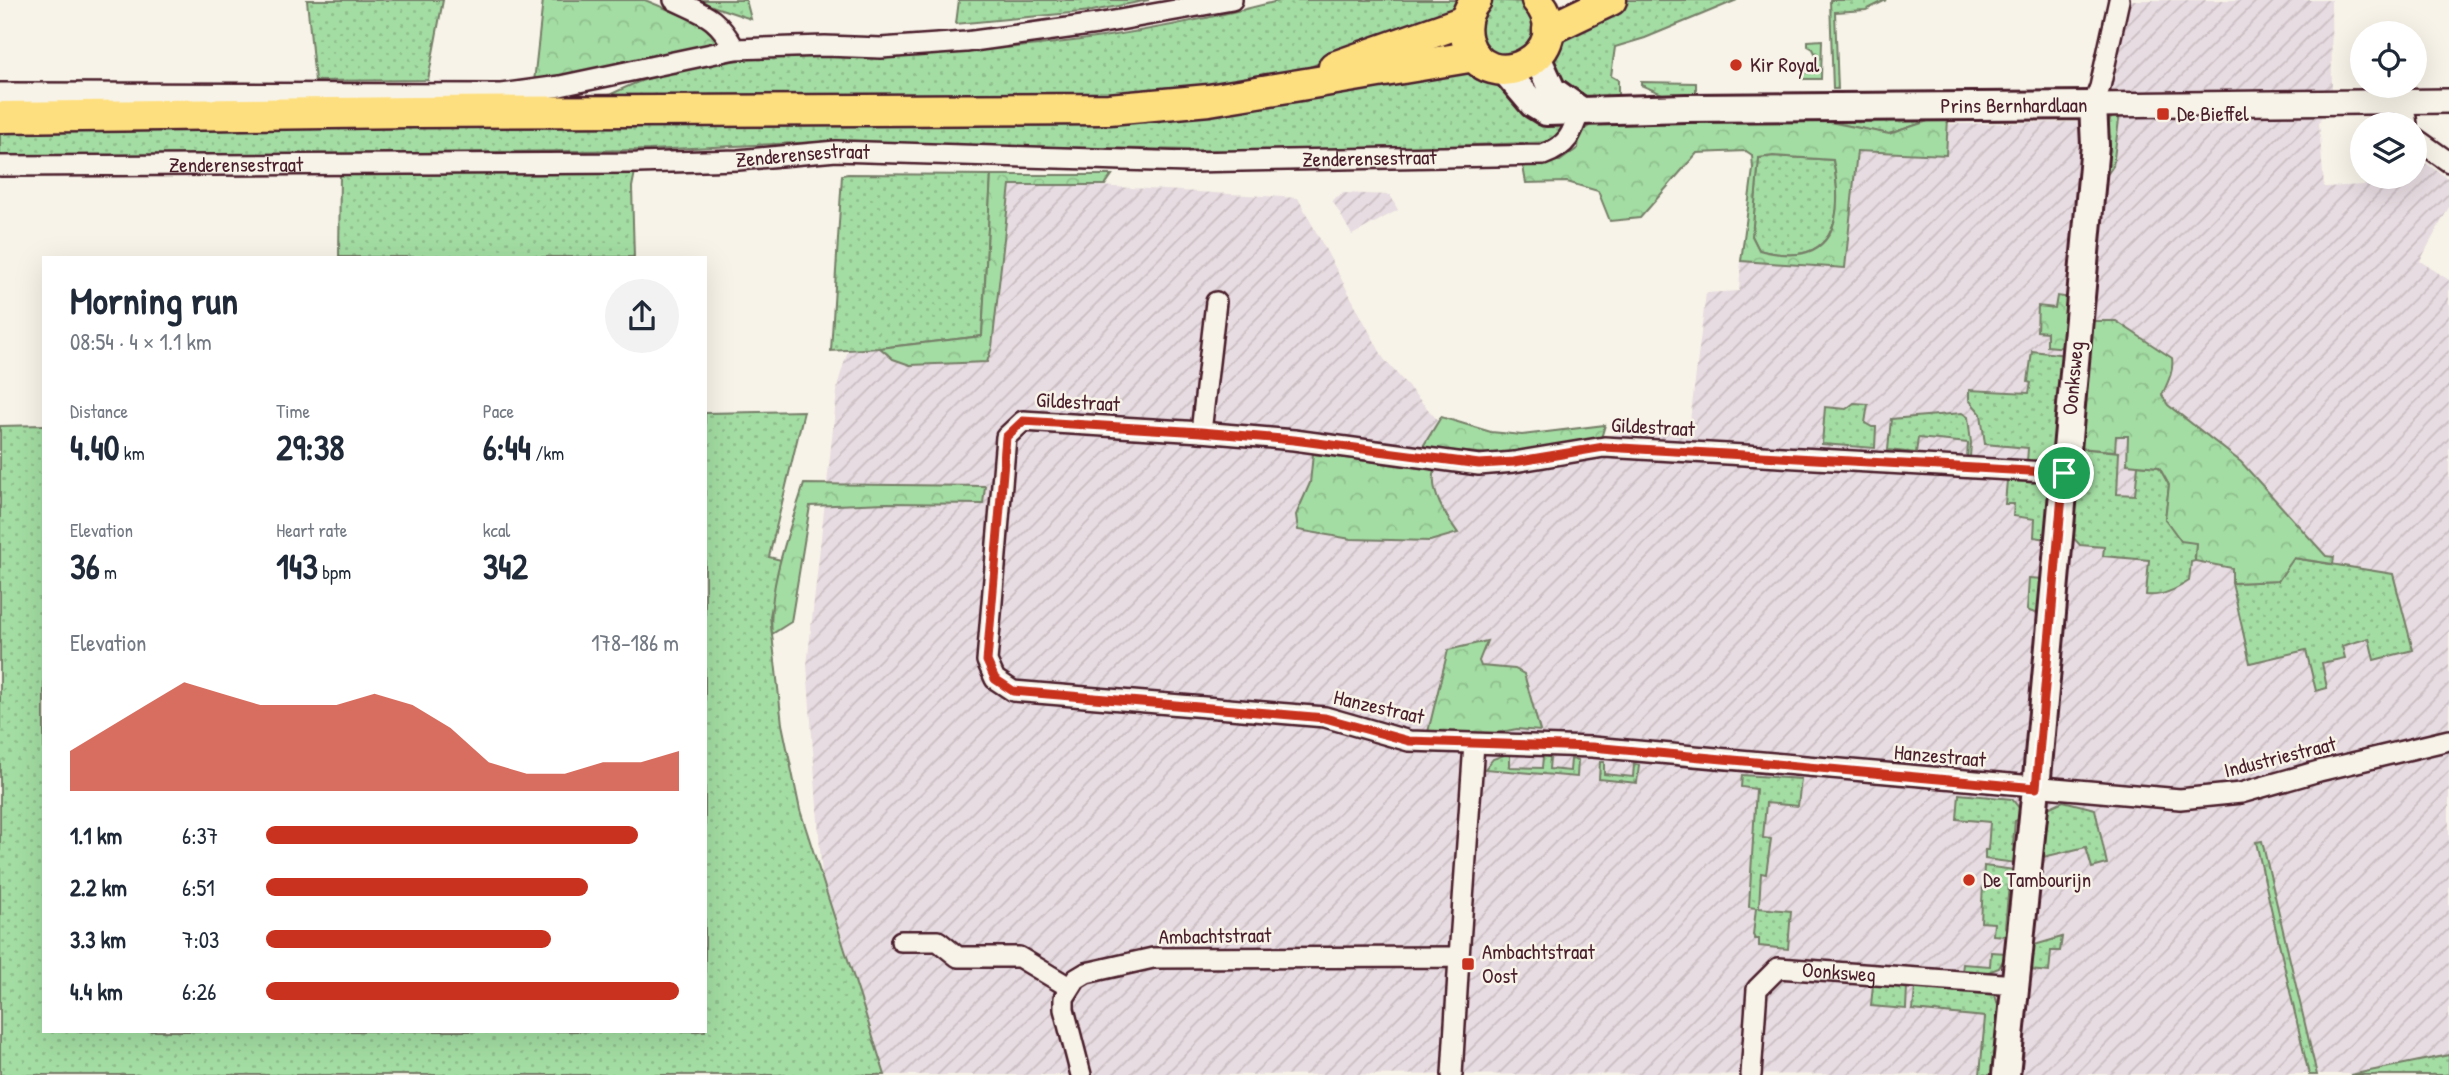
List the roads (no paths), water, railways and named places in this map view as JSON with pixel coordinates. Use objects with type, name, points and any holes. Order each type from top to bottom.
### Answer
[{"type":"main road","points":[[1537,0],[1547,18],[1543,43],[1552,90],[1580,110]]},
{"type":"main road","points":[[1471,11],[1465,34],[1469,46],[1475,56],[1484,63],[1504,70],[1528,64],[1543,43],[1611,0]]},
{"type":"main road","name":"Zenderensestraat","points":[[1285,86],[1471,11]]},
{"type":"main road","name":"Zenderensestraat","points":[[0,117],[413,111],[1109,110],[1209,100],[1285,86],[1331,82],[1475,56]]},
{"type":"main road","name":"Prins Bernhardlaan","points":[[1504,70],[1532,104],[1546,112],[2092,105]]},
{"type":"main road","name":"Oonksweg","points":[[2006,1075],[2036,788],[2095,145],[2092,105]]},
{"type":"street","points":[[674,0],[716,21],[735,49]]},
{"type":"street","points":[[0,93],[502,94],[561,86],[735,49],[825,46],[881,48],[966,42],[1097,24],[1233,0]]},
{"type":"street","points":[[2092,105],[2100,87],[2119,0]]},
{"type":"street","name":"Prins Bernhardlaan","points":[[2409,112],[2449,101]]},
{"type":"street","name":"Prins Bernhardlaan","points":[[2092,105],[2366,112]]},
{"type":"street","name":"Zenderensestraat","points":[[0,166],[637,163],[738,160],[836,151],[1188,162],[1543,155],[1559,149],[1573,132],[1580,110]]},
{"type":"street","points":[[2427,146],[2449,162]]},
{"type":"street","points":[[1201,432],[1216,302]]},
{"type":"street","name":"Gildestraat","points":[[1005,443],[1006,437],[1023,421],[1294,440],[1479,464],[1514,462],[1604,447],[2064,473]]},
{"type":"street","name":"Hanzestraat","points":[[1005,443],[987,661],[995,679],[1013,691],[1325,718],[1409,741],[1592,747],[2036,788]]},
{"type":"street","name":"Industriestraat","points":[[2036,788],[2180,800],[2241,793],[2449,740]]},
{"type":"street","points":[[1452,1075],[1474,744]]},
{"type":"street","points":[[901,941],[938,942],[958,957],[1018,957],[1069,987],[1064,998],[1064,1009],[1081,1075]]},
{"type":"street","name":"Ambachtstraat","points":[[1069,987],[1086,973],[1153,958],[1459,957]]},
{"type":"street","name":"Oonksweg","points":[[1751,1075],[1756,989],[1778,968],[2016,985]]},
{"type":"place","name":"Kir Royal","points":[[1736,65]]},
{"type":"place","name":"De Bieffel","points":[[2163,114]]},
{"type":"place","name":"De Tambourijn","points":[[1969,880]]},
{"type":"place","name":"Ambachtstraat Oost","points":[[1468,964]]}]
